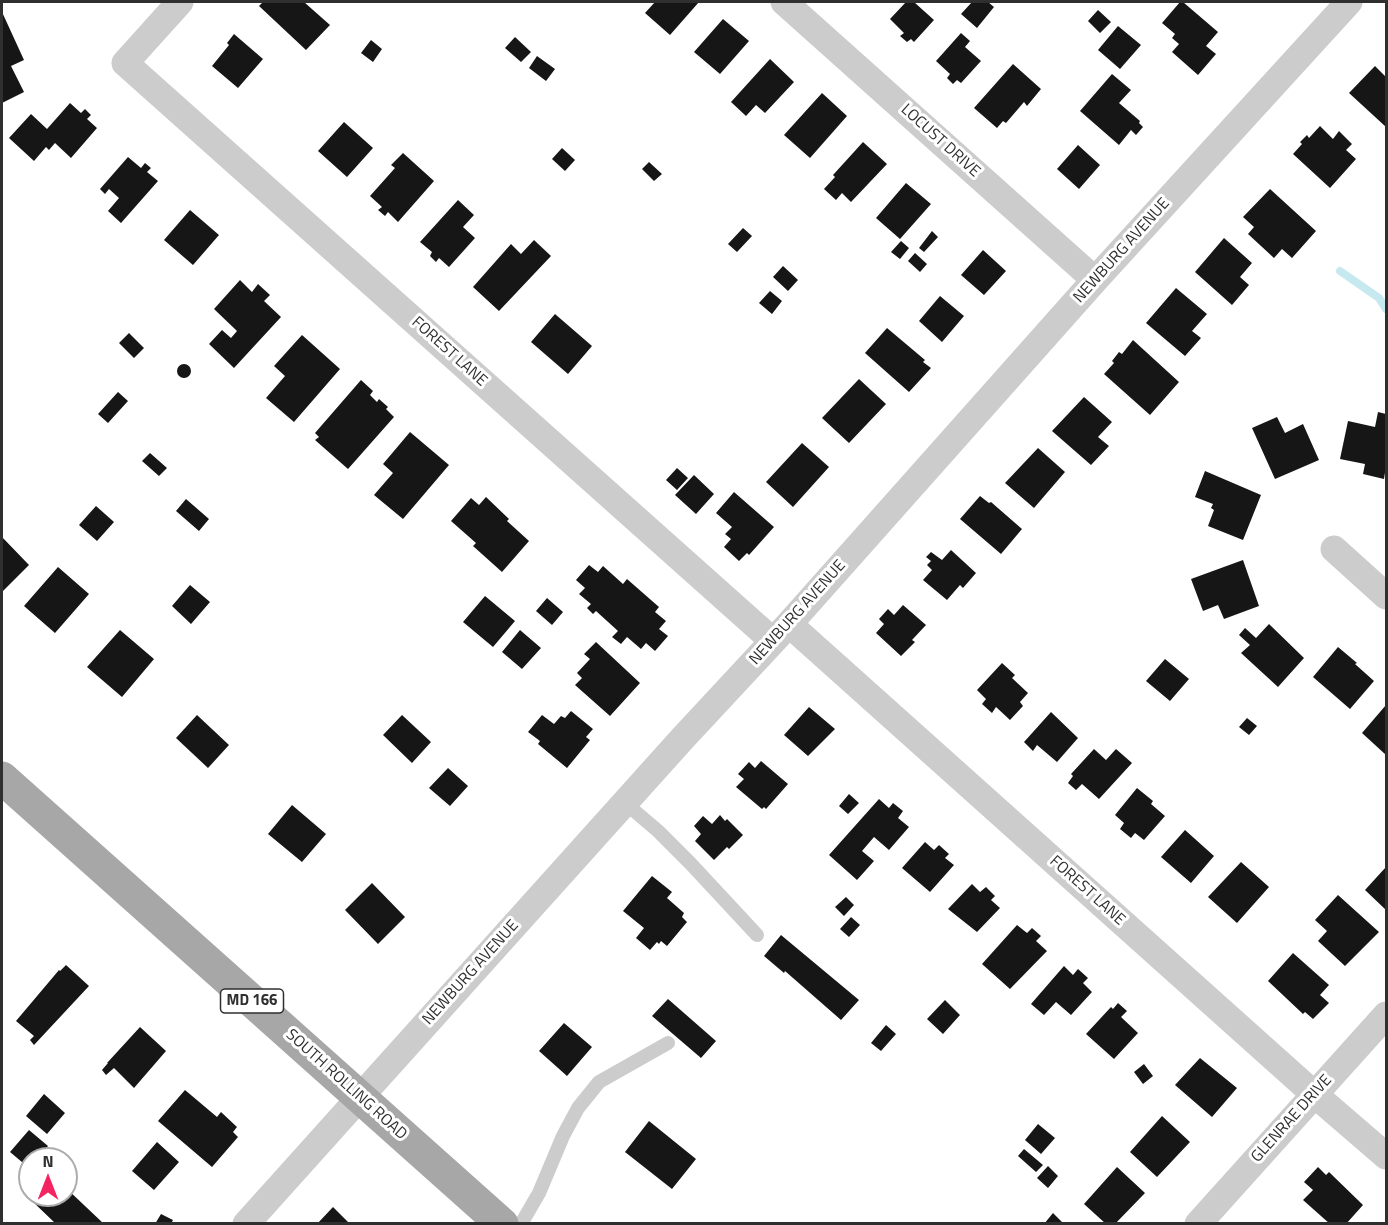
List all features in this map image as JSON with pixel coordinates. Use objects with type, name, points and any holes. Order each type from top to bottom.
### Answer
[{"type":"main road","name":"SOUTH ROLLING ROAD","points":[[2,778],[502,1224]]},
{"type":"street","name":"FOREST LANE","points":[[180,2],[125,63],[1386,1156]]},
{"type":"street","name":"LOCUST DRIVE","points":[[784,2],[1095,280]]},
{"type":"street","name":"NEWBURG AVENUE","points":[[246,1224],[624,802],[781,632],[1095,280],[1349,2]]},
{"type":"street","points":[[1334,549],[1386,596]]},
{"type":"street","name":"GLENRAE DRIVE","points":[[1198,1224],[1386,1015]]},
{"type":"lane","points":[[624,802],[692,864],[757,935]]},
{"type":"lane","points":[[521,1224],[539,1193],[563,1136],[578,1108],[599,1082],[668,1043]]},
{"type":"building","points":[[263,2],[304,2],[330,25],[306,50],[259,6]]},
{"type":"building","points":[[655,2],[699,2],[670,35],[645,13]]},
{"type":"building","points":[[906,2],[914,2],[934,20],[914,42],[911,39],[907,42],[900,36],[904,33],[890,19]]},
{"type":"building","points":[[972,2],[988,2],[994,7],[977,28],[961,14]]},
{"type":"building","points":[[1180,2],[1183,2],[1218,32],[1206,46],[1216,54],[1198,75],[1172,52],[1179,44],[1172,38],[1175,34],[1162,23]]},
{"type":"building","points":[[1098,10],[1111,22],[1100,33],[1088,21]]},
{"type":"building","points":[[2,12],[24,60],[11,66],[24,92],[2,103]]},
{"type":"building","points":[[723,19],[749,41],[720,74],[694,52]]},
{"type":"building","points":[[1118,26],[1141,45],[1120,69],[1098,50]]},
{"type":"building","points":[[961,33],[970,41],[965,47],[981,61],[961,83],[957,80],[953,84],[947,78],[950,74],[936,61]]},
{"type":"building","points":[[234,34],[263,59],[238,88],[212,66],[229,45],[227,43]]},
{"type":"building","points":[[515,37],[531,52],[521,62],[505,48]]},
{"type":"building","points":[[371,40],[382,49],[373,62],[361,53]]},
{"type":"building","points":[[537,56],[555,69],[546,81],[529,68]]},
{"type":"building","points":[[770,59],[794,82],[765,113],[756,105],[746,116],[731,102]]},
{"type":"building","points":[[1013,64],[1041,89],[1027,106],[1024,102],[1006,123],[1003,121],[997,128],[974,108]]},
{"type":"building","points":[[1375,66],[1386,77],[1386,127],[1349,93]]},
{"type":"building","points":[[1112,74],[1131,90],[1119,103],[1140,121],[1143,127],[1136,135],[1131,130],[1119,145],[1080,111]]},
{"type":"building","points":[[822,93],[847,116],[810,158],[784,135]]},
{"type":"building","points":[[70,103],[81,113],[85,109],[91,115],[87,119],[97,128],[71,158],[55,143],[49,150],[46,147],[34,161],[9,138],[31,114],[47,129]]},
{"type":"building","points":[[344,122],[373,148],[347,177],[318,151]]},
{"type":"building","points":[[1320,126],[1333,139],[1339,131],[1352,144],[1346,150],[1356,159],[1330,188],[1293,154],[1302,144],[1300,142],[1307,135],[1309,138]]},
{"type":"building","points":[[863,142],[887,164],[851,202],[842,193],[836,200],[824,189],[835,177],[833,175]]},
{"type":"building","points":[[1078,145],[1100,165],[1079,189],[1057,169]]},
{"type":"building","points":[[562,148],[575,160],[565,171],[552,159]]},
{"type":"building","points":[[403,153],[434,181],[398,222],[388,212],[385,216],[378,210],[382,207],[370,196],[395,168],[391,165]]},
{"type":"building","points":[[128,157],[141,168],[145,163],[151,168],[147,172],[158,181],[121,223],[108,211],[119,198],[109,189],[105,194],[100,189]]},
{"type":"building","points":[[649,162],[662,174],[654,181],[642,169]]},
{"type":"building","points":[[906,183],[931,204],[900,239],[876,218]]},
{"type":"building","points":[[1270,189],[1316,231],[1292,258],[1282,249],[1274,258],[1248,234],[1254,227],[1243,217]]},
{"type":"building","points":[[458,200],[474,215],[463,227],[475,238],[449,267],[439,258],[436,262],[430,256],[432,252],[420,242]]},
{"type":"building","points":[[190,210],[219,235],[193,265],[164,240]]},
{"type":"building","points":[[743,228],[752,236],[737,252],[728,244]]},
{"type":"building","points":[[932,231],[938,237],[924,252],[919,248]]},
{"type":"building","points":[[1224,238],[1252,263],[1240,277],[1249,285],[1232,305],[1195,272]]},
{"type":"building","points":[[534,240],[551,256],[499,311],[473,287],[511,244],[521,254]]},
{"type":"building","points":[[901,241],[909,248],[900,259],[891,252]]},
{"type":"building","points":[[983,250],[1006,271],[984,295],[961,275]]},
{"type":"building","points":[[915,253],[927,264],[920,272],[908,261]]},
{"type":"building","points":[[783,266],[798,280],[788,291],[773,277]]},
{"type":"building","points":[[240,280],[252,292],[258,284],[270,295],[264,301],[281,317],[234,368],[209,344],[222,330],[231,338],[237,331],[214,309]]},
{"type":"building","points":[[1176,288],[1207,314],[1192,331],[1201,338],[1185,356],[1146,323]]},
{"type":"building","points":[[770,291],[782,301],[772,314],[759,303]]},
{"type":"building","points":[[940,296],[964,316],[942,342],[919,321]]},
{"type":"building","points":[[555,314],[592,346],[568,374],[531,342]]},
{"type":"building","points":[[887,328],[925,360],[923,362],[931,368],[909,392],[865,353]]},
{"type":"building","points":[[129,333],[144,348],[134,358],[119,343]]},
{"type":"building","points":[[302,335],[340,369],[294,422],[266,398],[285,376],[274,366]]},
{"type":"building","points":[[1133,340],[1179,382],[1150,415],[1104,374],[1114,363],[1112,361],[1119,352],[1122,354]]},
{"type":"building","points":[[181,364],[187,364],[191,371],[187,378],[181,378],[177,374],[177,368]]},
{"type":"building","points":[[859,379],[886,404],[849,443],[822,418]]},
{"type":"building","points":[[361,380],[373,391],[370,395],[377,402],[379,399],[388,407],[386,409],[394,417],[348,469],[315,440],[319,437],[315,433]]},
{"type":"building","points":[[118,392],[128,401],[108,423],[98,414]]},
{"type":"building","points":[[1084,397],[1112,422],[1098,437],[1109,446],[1091,465],[1052,431]]},
{"type":"building","points":[[1378,412],[1386,414],[1384,479],[1363,474],[1365,464],[1340,459],[1348,421],[1375,427]]},
{"type":"building","points":[[1277,417],[1285,433],[1303,424],[1319,460],[1275,479],[1252,428]]},
{"type":"building","points":[[410,432],[449,465],[403,519],[374,495],[393,473],[383,464]]},
{"type":"building","points":[[802,443],[829,467],[793,507],[766,482]]},
{"type":"building","points":[[1038,448],[1065,472],[1034,508],[1005,483]]},
{"type":"building","points":[[150,453],[167,468],[159,476],[142,461]]},
{"type":"building","points":[[677,468],[688,478],[677,490],[666,480]]},
{"type":"building","points":[[1205,471],[1261,495],[1243,540],[1208,526],[1214,510],[1211,508],[1213,504],[1195,497]]},
{"type":"building","points":[[694,475],[714,494],[696,514],[675,495]]},
{"type":"building","points":[[734,492],[774,527],[749,555],[747,553],[739,561],[724,547],[731,539],[725,534],[732,527],[716,513]]},
{"type":"building","points":[[980,496],[989,503],[991,502],[1022,529],[1001,554],[960,519]]},
{"type":"building","points":[[486,497],[529,541],[502,572],[473,546],[476,543],[451,521],[471,498],[479,505]]},
{"type":"building","points":[[186,499],[209,519],[199,531],[176,511]]},
{"type":"building","points":[[96,506],[114,522],[97,541],[79,525]]},
{"type":"building","points":[[2,537],[29,565],[2,592]]},
{"type":"building","points":[[951,550],[976,573],[963,588],[960,585],[947,600],[923,580],[932,570],[927,565],[931,561],[926,557],[931,552],[942,560]]},
{"type":"building","points":[[1243,560],[1259,606],[1224,619],[1218,605],[1203,611],[1191,579]]},
{"type":"building","points":[[589,565],[598,572],[603,566],[623,584],[627,579],[659,607],[655,612],[666,621],[659,629],[668,636],[655,651],[646,643],[641,649],[627,637],[621,644],[612,637],[618,631],[596,611],[593,614],[587,608],[591,604],[579,594],[585,588],[576,580]]},
{"type":"building","points":[[58,567],[89,594],[55,633],[24,606]]},
{"type":"building","points":[[190,585],[210,602],[191,624],[172,606]]},
{"type":"building","points":[[485,596],[515,621],[493,647],[463,622]]},
{"type":"building","points":[[547,598],[563,612],[552,625],[536,611]]},
{"type":"building","points":[[903,605],[926,625],[912,640],[915,642],[901,656],[876,633],[884,624],[879,619],[888,609],[894,615]]},
{"type":"building","points":[[1269,624],[1304,658],[1278,687],[1241,653],[1250,645],[1239,635],[1245,628],[1256,638]]},
{"type":"building","points":[[120,630],[154,659],[122,697],[87,667]]},
{"type":"building","points":[[520,630],[541,648],[522,669],[502,652]]},
{"type":"building","points":[[596,642],[640,683],[610,716],[575,685],[582,678],[577,673],[590,659],[584,654]]},
{"type":"building","points":[[1338,647],[1374,681],[1350,709],[1313,677]]},
{"type":"building","points":[[1165,659],[1189,679],[1170,701],[1146,681]]},
{"type":"building","points":[[1002,663],[1015,675],[1012,678],[1028,693],[1020,702],[1023,706],[1010,720],[996,707],[992,713],[982,704],[986,699],[977,690]]},
{"type":"building","points":[[1386,705],[1386,755],[1362,733]]},
{"type":"building","points":[[809,707],[835,729],[808,756],[784,735]]},
{"type":"building","points":[[571,711],[593,729],[586,737],[590,740],[567,768],[538,744],[540,741],[528,732],[542,715],[554,724],[561,716],[565,718]]},
{"type":"building","points":[[1051,712],[1078,738],[1057,762],[1037,745],[1033,751],[1024,742]]},
{"type":"building","points":[[197,715],[229,745],[208,768],[176,738]]},
{"type":"building","points":[[402,715],[431,742],[412,763],[383,735]]},
{"type":"building","points":[[1247,718],[1257,726],[1249,735],[1239,727]]},
{"type":"building","points":[[1094,749],[1106,760],[1116,749],[1132,763],[1099,799],[1082,784],[1076,790],[1068,783],[1073,776],[1071,774]]},
{"type":"building","points":[[761,761],[788,784],[766,809],[764,807],[762,809],[736,787],[744,779],[738,774],[749,762],[755,768]]},
{"type":"building","points":[[448,768],[468,786],[450,806],[429,788]]},
{"type":"building","points":[[1137,788],[1153,801],[1151,804],[1165,816],[1144,840],[1135,833],[1131,838],[1120,829],[1124,823],[1115,815]]},
{"type":"building","points":[[849,794],[859,803],[848,814],[839,806]]},
{"type":"building","points":[[879,799],[889,808],[893,803],[903,811],[898,818],[909,827],[889,850],[874,837],[862,851],[874,861],[857,880],[829,855]]},
{"type":"building","points":[[292,805],[326,834],[302,862],[268,834]]},
{"type":"building","points":[[720,815],[743,835],[714,860],[695,841],[701,834],[694,826],[703,816],[712,824]]},
{"type":"building","points":[[1185,830],[1214,856],[1191,883],[1161,857]]},
{"type":"building","points":[[925,842],[934,850],[939,845],[949,854],[945,858],[954,865],[930,892],[902,868]]},
{"type":"building","points":[[1241,862],[1269,887],[1237,923],[1208,897]]},
{"type":"building","points":[[1386,867],[1386,910],[1365,890]]},
{"type":"building","points":[[652,876],[672,892],[667,898],[684,913],[682,917],[687,922],[667,946],[661,941],[650,950],[636,938],[644,928],[623,911]]},
{"type":"building","points":[[372,883],[405,917],[378,944],[345,910]]},
{"type":"building","points":[[972,884],[980,892],[986,887],[995,896],[991,900],[1000,908],[977,932],[948,909]]},
{"type":"building","points":[[1338,895],[1379,932],[1345,966],[1318,941],[1327,931],[1315,920]]},
{"type":"building","points":[[846,897],[854,905],[844,916],[835,907]]},
{"type":"building","points":[[851,917],[860,925],[849,937],[840,929]]},
{"type":"building","points":[[1017,925],[1027,933],[1032,928],[1041,936],[1036,941],[1047,951],[1010,989],[982,964]]},
{"type":"building","points":[[781,935],[859,1000],[841,1020],[785,971],[784,973],[764,956]]},
{"type":"building","points":[[1293,953],[1329,985],[1320,995],[1329,1003],[1313,1019],[1305,1012],[1303,1014],[1268,981]]},
{"type":"building","points":[[66,965],[89,986],[34,1045],[30,1040],[34,1036],[16,1021],[59,970]]},
{"type":"building","points":[[1064,966],[1073,975],[1078,969],[1088,978],[1083,983],[1092,992],[1071,1015],[1056,1002],[1044,1015],[1031,1004]]},
{"type":"building","points":[[668,999],[716,1041],[701,1058],[652,1016]]},
{"type":"building","points":[[945,1000],[960,1015],[943,1034],[927,1019]]},
{"type":"building","points":[[1118,1003],[1127,1011],[1121,1017],[1138,1033],[1114,1059],[1086,1034],[1111,1007],[1113,1009]]},
{"type":"building","points":[[564,1023],[592,1047],[567,1076],[539,1051]]},
{"type":"building","points":[[886,1025],[896,1034],[881,1051],[871,1043]]},
{"type":"building","points":[[140,1027],[166,1051],[134,1088],[114,1068],[106,1075],[102,1070]]},
{"type":"building","points":[[1200,1058],[1237,1088],[1212,1117],[1175,1085]]},
{"type":"building","points":[[1144,1064],[1153,1076],[1143,1084],[1134,1072]]},
{"type":"building","points":[[185,1090],[217,1117],[221,1112],[237,1127],[233,1132],[238,1137],[212,1167],[158,1121]]},
{"type":"building","points":[[44,1094],[65,1113],[47,1134],[26,1116]]},
{"type":"building","points":[[1162,1116],[1190,1142],[1157,1177],[1130,1152]]},
{"type":"building","points":[[649,1121],[696,1159],[672,1189],[625,1152]]},
{"type":"building","points":[[1038,1124],[1055,1138],[1041,1154],[1025,1140]]},
{"type":"building","points":[[29,1130],[48,1146],[18,1147],[18,1159],[10,1152]]},
{"type":"building","points":[[157,1142],[179,1162],[154,1190],[132,1171]]},
{"type":"building","points":[[1024,1149],[1043,1165],[1036,1172],[1018,1156]]},
{"type":"building","points":[[1048,1166],[1058,1176],[1048,1188],[1037,1178]]},
{"type":"building","points":[[1117,1167],[1145,1193],[1115,1224],[1106,1224],[1084,1204]]},
{"type":"building","points":[[1318,1167],[1326,1175],[1329,1172],[1363,1205],[1346,1224],[1330,1224],[1303,1200],[1313,1190],[1304,1182]]},
{"type":"building","points":[[78,1199],[104,1224],[56,1224],[38,1207],[78,1207]]},
{"type":"building","points":[[333,1207],[350,1224],[317,1224]]},
{"type":"building","points":[[1053,1213],[1064,1224],[1044,1224]]},
{"type":"building","points":[[161,1214],[173,1220],[171,1224],[155,1224]]},
{"type":"waterway","points":[[1340,271],[1379,298],[1386,309]]}]
